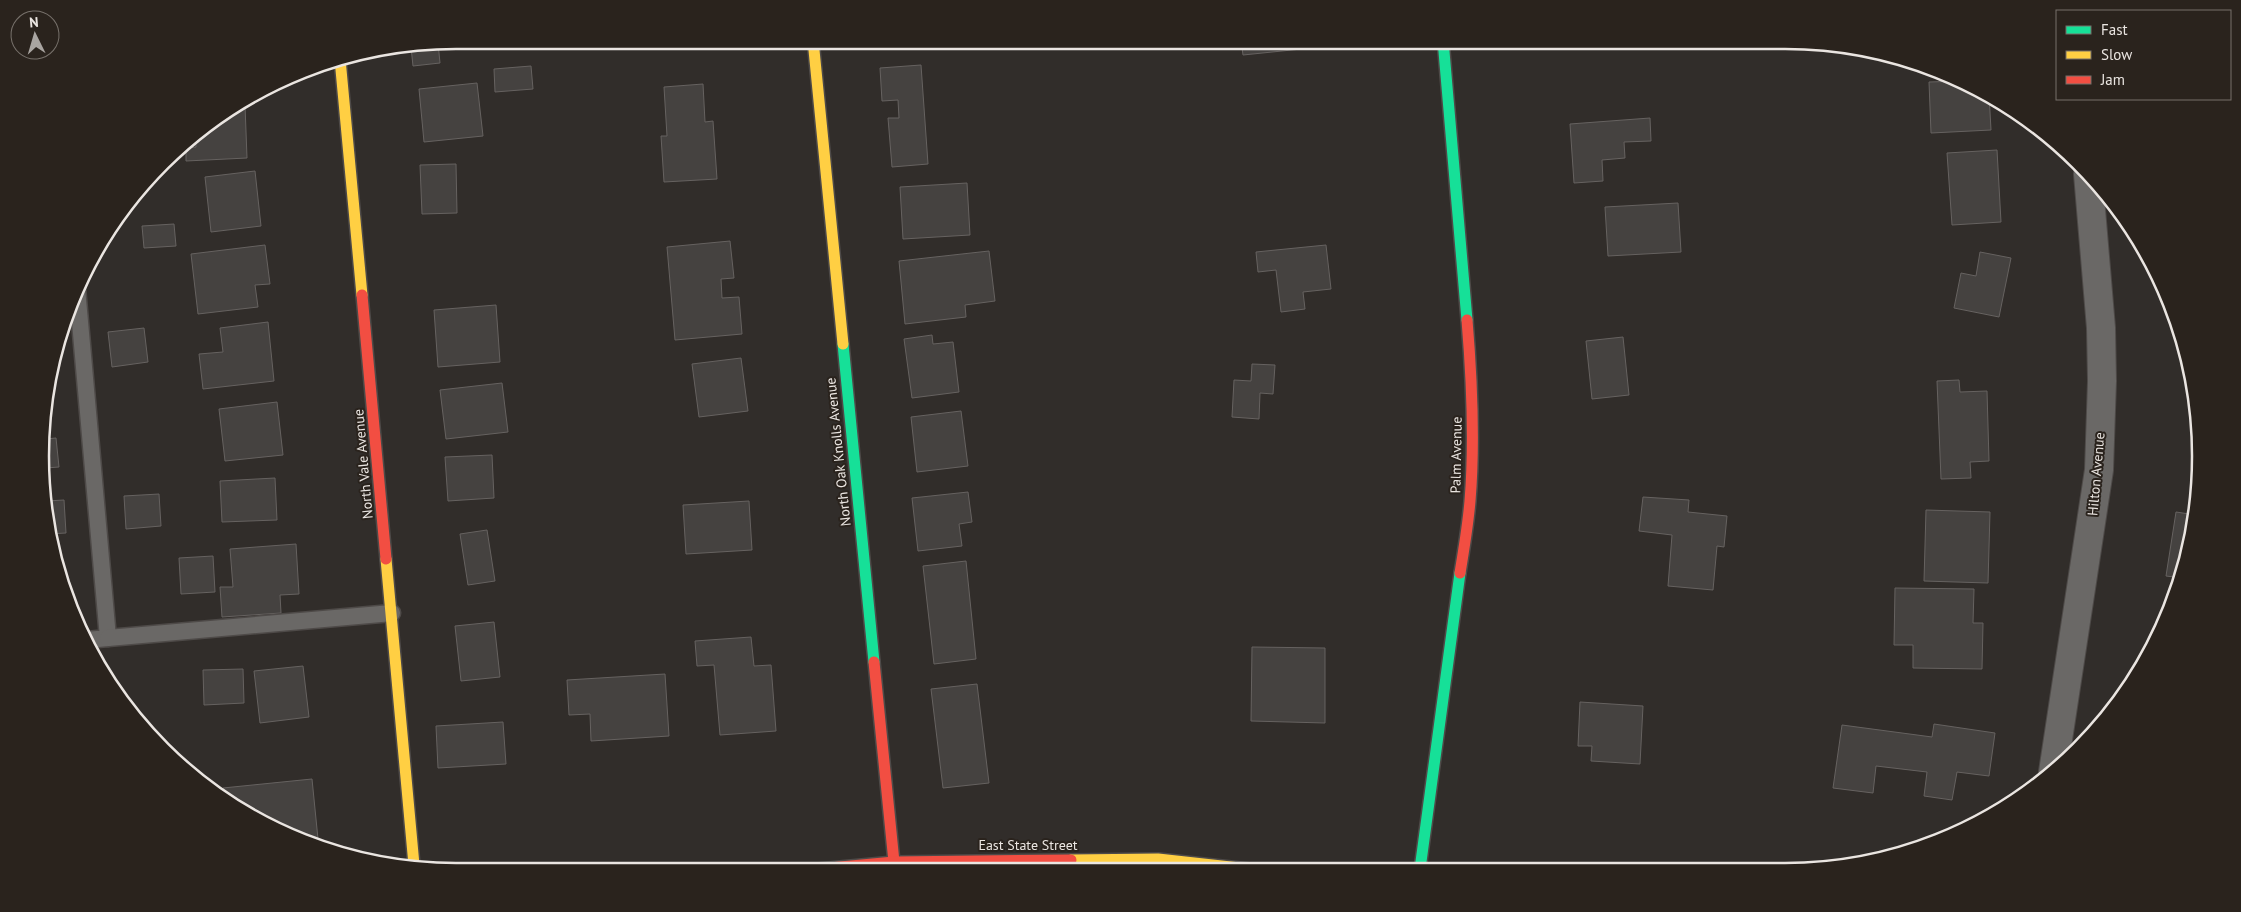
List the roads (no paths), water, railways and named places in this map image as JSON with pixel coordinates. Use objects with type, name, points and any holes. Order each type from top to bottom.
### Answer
[{"type":"street","name":"North Oak Knolls Avenue","points":[[814,49],[894,862]]},
{"type":"street","name":"Palm Avenue","points":[[1421,863],[1470,502],[1473,438],[1471,368],[1444,49]]},
{"type":"street","name":"North Vale Avenue","points":[[341,66],[414,861]]},
{"type":"street","name":"Hilton Avenue","points":[[2055,761],[2099,470],[2102,381],[2101,328],[2089,185]]},
{"type":"street","name":"East State Street","points":[[883,863],[1158,859],[1194,863]]},
{"type":"lane","points":[[78,304],[108,638]]},
{"type":"lane","points":[[93,639],[392,613]]}]
